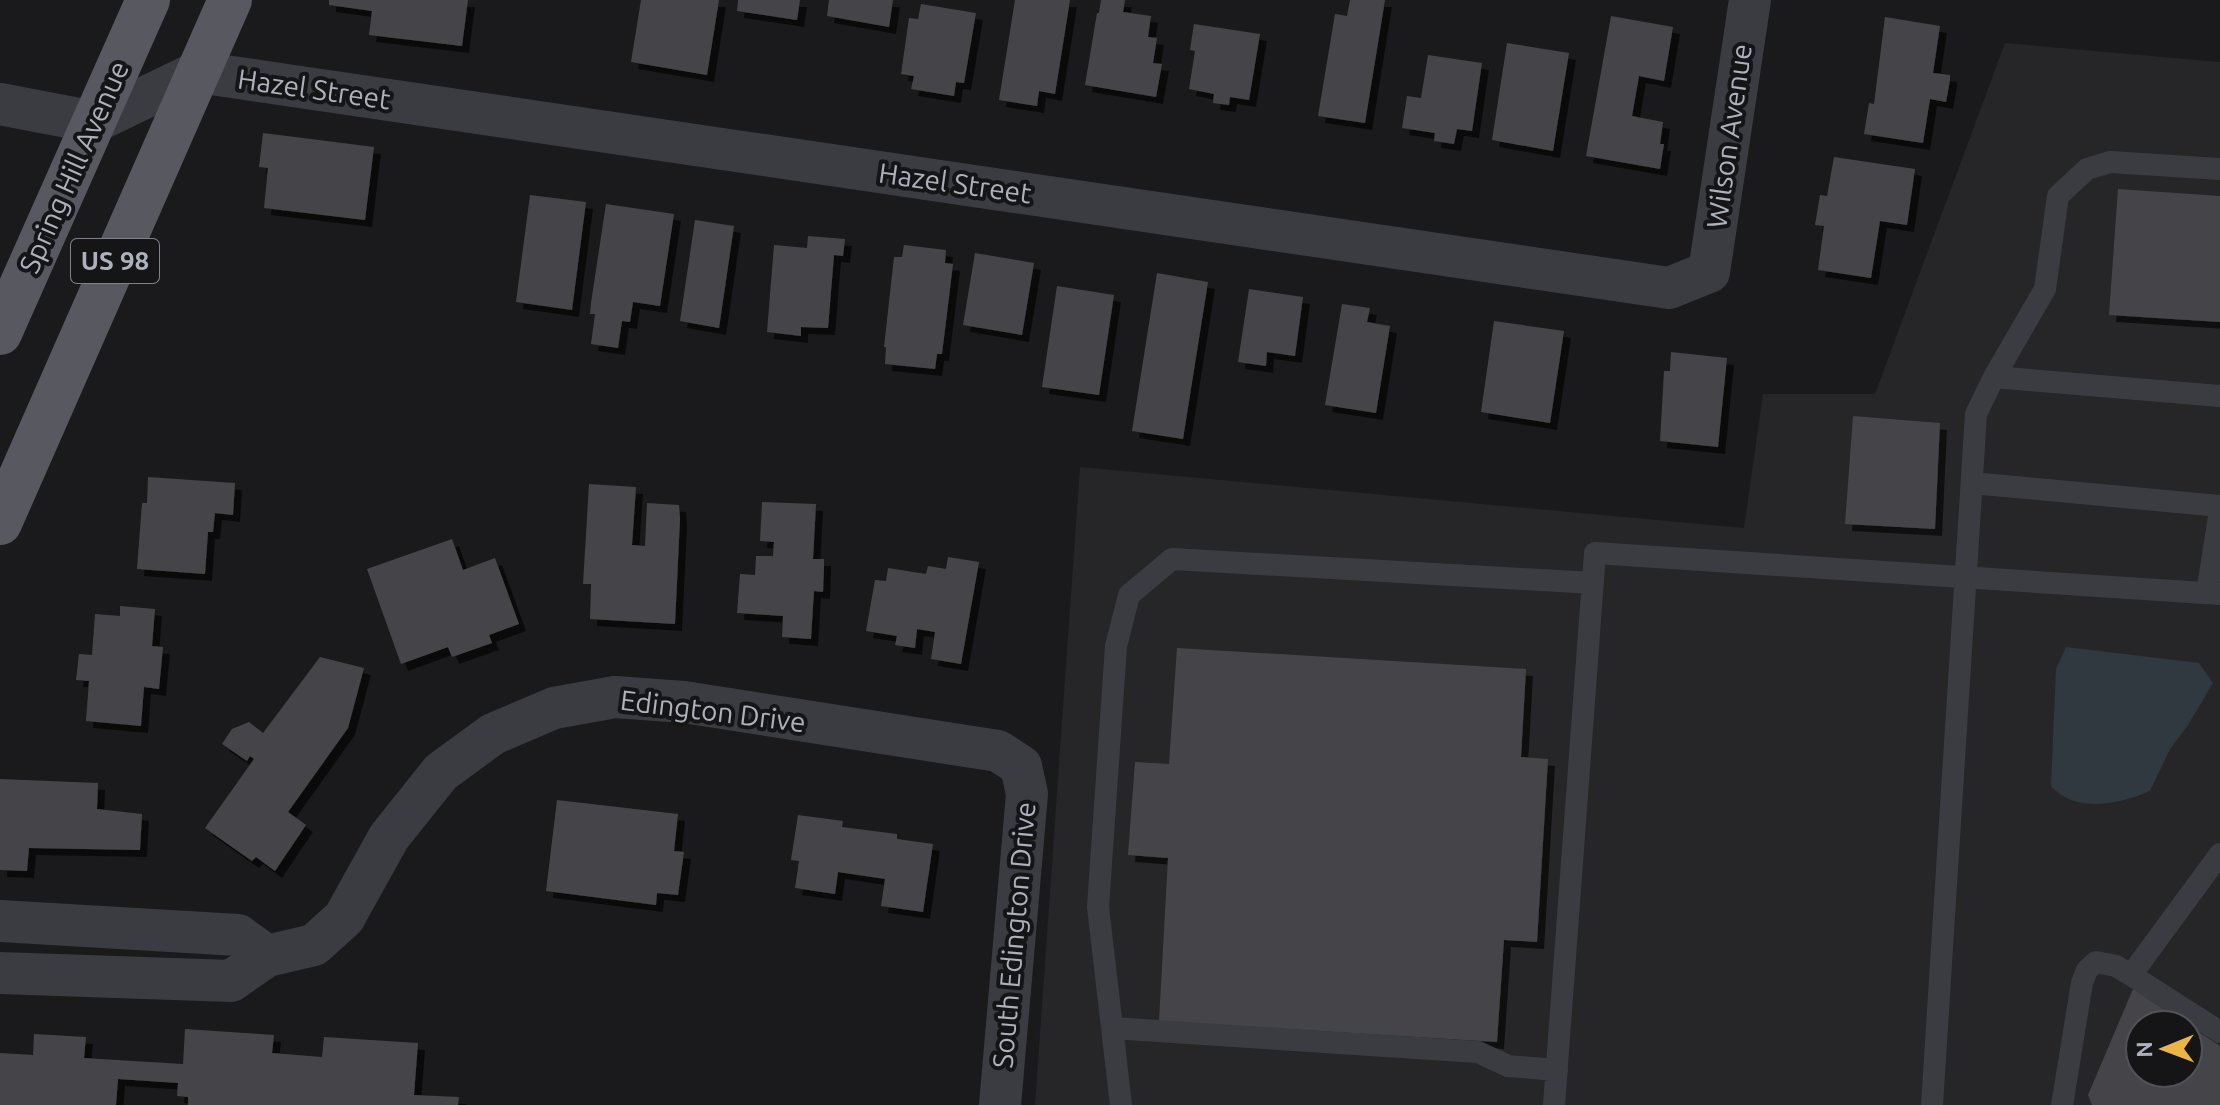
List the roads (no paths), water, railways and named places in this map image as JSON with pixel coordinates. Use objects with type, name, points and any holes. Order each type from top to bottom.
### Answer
[{"type":"main road","name":"Spring Hill Avenue","points":[[0,333],[148,0]]},
{"type":"main road","name":"US 98","points":[[0,523],[230,0]]},
{"type":"street","name":"Wilson Avenue","points":[[1709,272],[1750,0]]},
{"type":"street","points":[[0,104],[94,122],[198,72]]},
{"type":"street","name":"Hazel Street","points":[[198,72],[1669,288],[1709,272]]},
{"type":"street","name":"Edington Drive","points":[[0,973],[231,981],[267,956],[314,945],[344,918],[389,837],[441,772],[493,734],[554,708],[615,697],[684,702],[998,751],[1021,766]]},
{"type":"street","name":"South Edington Drive","points":[[1000,1105],[1027,794],[1021,766]]},
{"type":"street","points":[[0,921],[238,935],[267,956]]},
{"type":"lane","points":[[1932,1105],[1976,414],[2045,289],[2058,196],[2087,169],[2110,162],[2220,169]]},
{"type":"lane","points":[[1994,377],[2220,396]]},
{"type":"lane","points":[[1554,1105],[1595,553],[2213,594],[2220,508],[1972,483]]},
{"type":"lane","points":[[1121,1105],[1098,907],[1116,646],[1129,595],[1172,559],[1593,583]]},
{"type":"lane","points":[[2131,975],[2220,854]]},
{"type":"lane","points":[[2062,1105],[2082,983],[2087,970],[2096,962],[2116,966],[2220,1032]]},
{"type":"lane","points":[[1112,1028],[1478,1052],[1508,1066],[1557,1070]]}]
